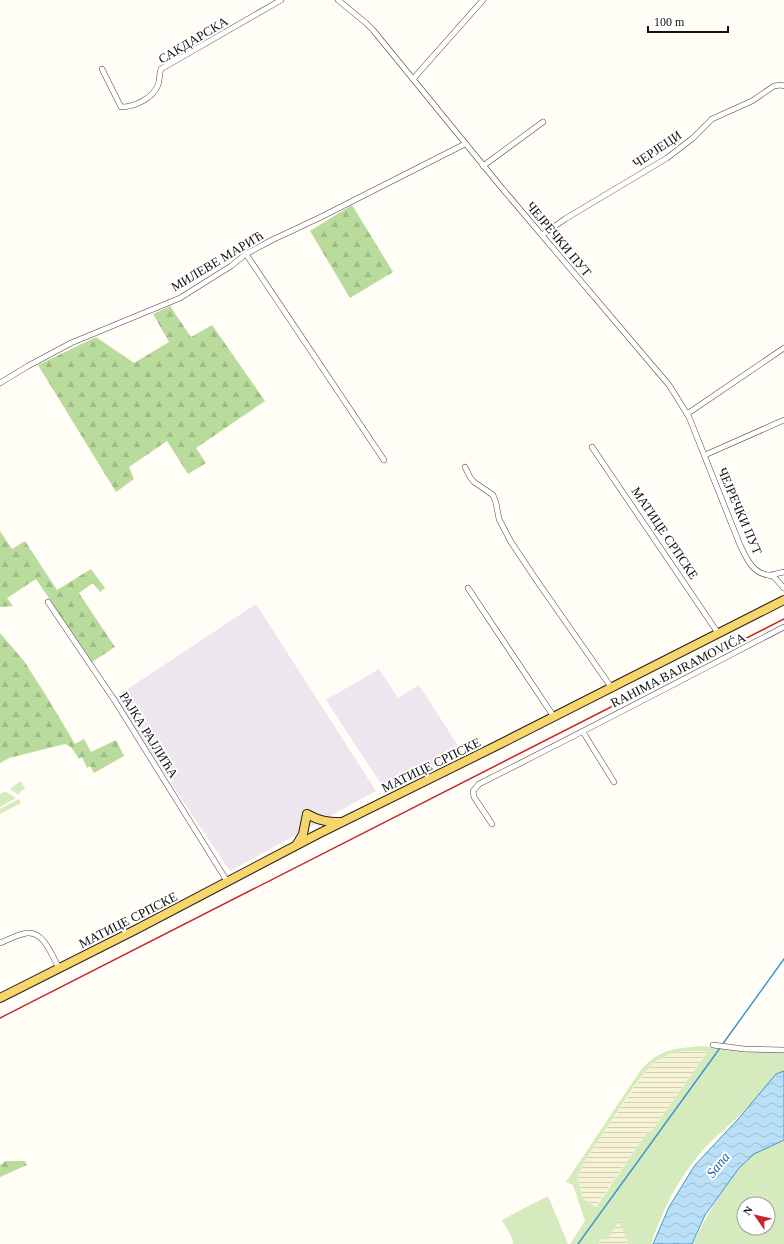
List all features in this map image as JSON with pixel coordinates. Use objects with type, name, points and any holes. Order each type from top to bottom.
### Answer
[{"type":"main road","name":"МАТИЦЕ СРПСКЕ","points":[[0,998],[135,930],[318,834],[554,717],[784,600]]},
{"type":"main road","points":[[296,846],[303,834],[307,814],[324,822],[343,822]]},
{"type":"street","name":"САКДАРСКА","points":[[102,69],[121,107],[136,104],[149,97],[159,84],[161,69],[281,0]]},
{"type":"street","name":"ЧЕЈРЕЧКИ ПУТ","points":[[338,0],[373,30],[454,128],[483,166],[669,385],[688,414],[740,545],[750,564],[754,569],[774,577],[784,588]]},
{"type":"street","points":[[412,79],[483,0]]},
{"type":"street","name":"ЧЕРЈЕЦИ","points":[[542,235],[565,219],[667,158],[693,138],[712,119],[752,101],[774,86],[784,86]]},
{"type":"street","points":[[483,166],[543,122]]},
{"type":"street","name":"МИЛЕВЕ МAРИЋ","points":[[0,383],[71,343],[180,298],[231,266],[246,254],[465,144]]},
{"type":"street","points":[[246,254],[384,460]]},
{"type":"street","points":[[688,414],[784,348]]},
{"type":"street","name":"ЧЕЈРЕЧКИ ПУТ","points":[[705,454],[784,420]]},
{"type":"street","name":"МАТИЦЕ СРПСКЕ","points":[[592,447],[718,633]]},
{"type":"street","points":[[465,468],[474,482],[493,495],[499,519],[512,542],[535,578],[611,687]]},
{"type":"street","points":[[767,575],[784,572]]},
{"type":"street","points":[[468,588],[554,717]]},
{"type":"street","name":"РАЈКА РАЈЛИЋА","points":[[48,602],[111,695],[227,881]]},
{"type":"street","name":"RAHIMA BAJRAMOVIĆA","points":[[492,824],[474,797],[473,791],[479,784],[583,732],[784,627]]},
{"type":"street","points":[[583,732],[614,782]]},
{"type":"street","points":[[0,942],[25,933],[34,934],[43,940],[59,968]]},
{"type":"street","points":[[713,1045],[764,1050],[784,1050]]},
{"type":"shaded area","points":[[256,604],[376,791],[230,871],[114,698]]},
{"type":"shaded area","points":[[379,669],[398,698],[419,685],[462,752],[393,788],[381,784],[326,700]]},
{"type":"shaded area","points":[[685,1051],[708,1051],[651,1132],[648,1131],[595,1207],[583,1199],[577,1178],[585,1161],[635,1086],[654,1062],[669,1054]]},
{"type":"shaded area","points":[[619,1219],[628,1244],[599,1244],[602,1239],[608,1238]]},
{"type":"green space","points":[[352,205],[393,272],[350,298],[310,231]]},
{"type":"green space","points":[[170,306],[191,337],[212,325],[265,401],[196,448],[206,463],[188,474],[167,441],[129,467],[134,479],[116,492],[38,365],[96,337],[134,363],[169,342],[153,314]]},
{"type":"green space","points":[[0,531],[12,549],[25,541],[57,590],[91,569],[105,588],[100,592],[93,583],[79,593],[115,647],[92,662],[36,579],[7,598],[13,606],[0,607]]},
{"type":"green space","points":[[0,633],[24,661],[75,744],[84,739],[91,752],[116,740],[124,756],[94,773],[90,766],[87,768],[82,757],[79,759],[71,747],[65,744],[9,758],[0,763]]},
{"type":"green space","points":[[21,781],[25,789],[19,792],[20,795],[11,790],[11,788]]},
{"type":"green space","points":[[4,792],[16,798],[0,807],[0,794]]},
{"type":"green space","points":[[19,799],[21,803],[0,814],[0,809]]},
{"type":"green space","points":[[704,1046],[754,1052],[784,1051],[784,1071],[770,1083],[744,1112],[704,1149],[690,1166],[670,1198],[651,1244],[628,1244],[619,1220],[608,1239],[602,1239],[599,1244],[570,1244],[585,1221],[573,1185],[566,1182],[640,1071],[654,1058],[661,1054],[676,1049]],"holes":[[[685,1051],[708,1051],[651,1132],[648,1131],[596,1207],[583,1199],[577,1178],[585,1161],[634,1086],[654,1062],[669,1054]]]},
{"type":"green space","points":[[784,1135],[784,1244],[693,1244],[716,1201],[730,1180],[746,1161],[764,1147]]},
{"type":"green space","points":[[6,1161],[25,1161],[27,1165],[0,1177],[0,1165]]},
{"type":"green space","points":[[548,1196],[568,1244],[513,1244],[512,1238],[502,1220]]},
{"type":"water","name":"Sana","points":[[784,1071],[784,1140],[754,1154],[739,1168],[705,1215],[692,1244],[653,1244],[669,1207],[695,1165],[740,1117],[776,1074]]},
{"type":"waterway","points":[[722,1045],[784,959]]},
{"type":"waterway","points":[[578,1244],[720,1048]]},
{"type":"railway","points":[[0,1018],[784,619]]}]
